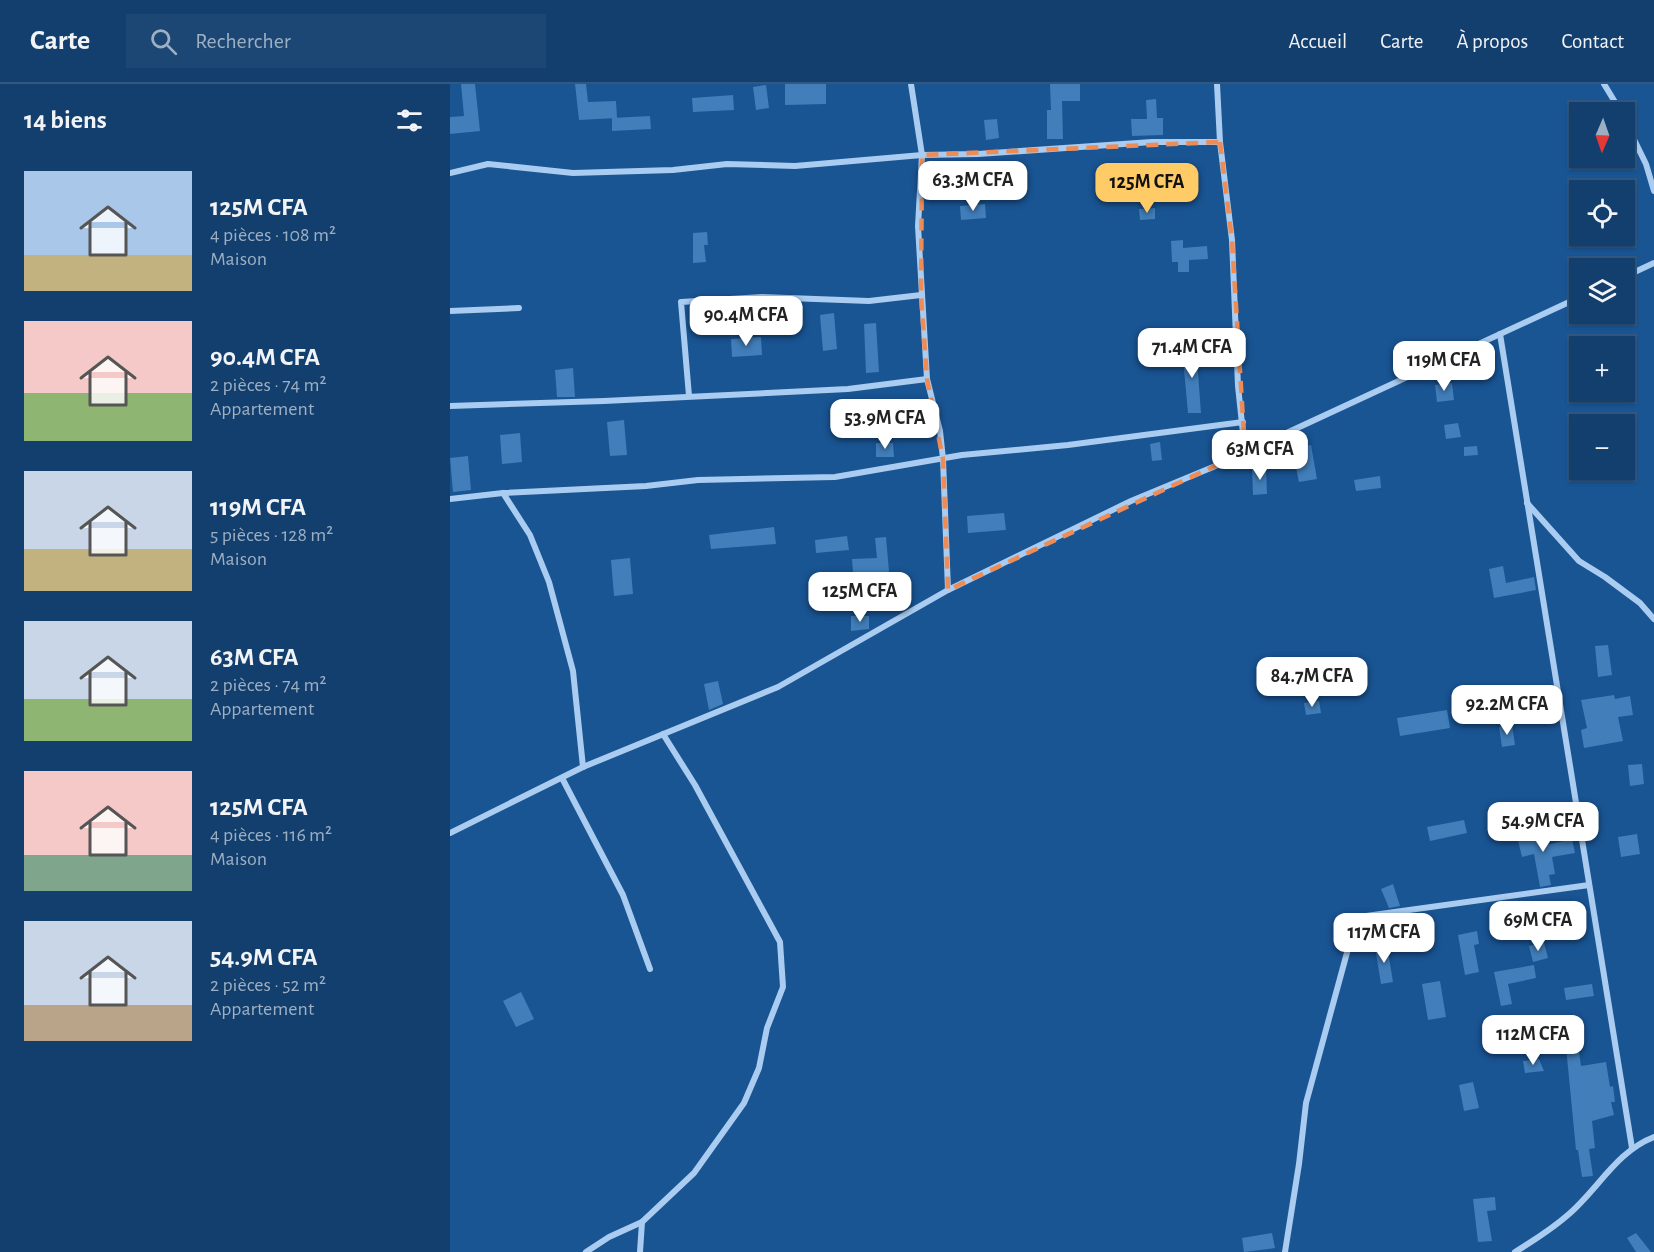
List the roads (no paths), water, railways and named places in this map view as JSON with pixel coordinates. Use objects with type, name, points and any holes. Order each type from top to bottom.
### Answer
[{"type":"street","points":[[911,84],[922,155],[918,226],[921,295],[927,380],[940,431],[943,459],[948,590]]},
{"type":"street","points":[[1216,84],[1220,142],[1232,240],[1239,386],[1245,452]]},
{"type":"street","points":[[1604,84],[1615,102]]},
{"type":"street","points":[[1635,141],[1647,164],[1654,190]]},
{"type":"street","points":[[450,173],[488,164],[573,173],[673,170],[727,164],[795,166],[922,155],[978,154],[1152,142],[1220,142]]},
{"type":"street","points":[[1635,272],[1653,264]]},
{"type":"street","points":[[689,396],[681,302],[762,297],[869,302],[921,295]]},
{"type":"street","points":[[450,833],[583,767],[778,687],[948,590],[1131,501],[1213,467],[1569,302]]},
{"type":"street","points":[[450,311],[519,308]]},
{"type":"street","points":[[1500,334],[1632,1148]]},
{"type":"street","points":[[450,406],[604,402],[848,389],[927,380]]},
{"type":"street","points":[[450,499],[503,493],[646,486],[698,480],[835,477],[962,455],[1068,445],[1243,422]]},
{"type":"street","points":[[503,493],[530,534],[549,582],[573,670],[583,767]]},
{"type":"street","points":[[1527,503],[1579,561],[1640,603],[1654,619]]},
{"type":"street","points":[[586,1252],[609,1237],[642,1222],[694,1173],[744,1103],[759,1068],[766,1028],[783,987],[780,942],[695,785],[663,734]]},
{"type":"street","points":[[562,778],[624,895],[650,969]]},
{"type":"street","points":[[1285,1252],[1306,1103],[1354,927],[1366,916],[1589,885]]},
{"type":"street","points":[[1515,1252],[1569,1214],[1639,1142],[1654,1137]]},
{"type":"street","points":[[640,1252],[642,1222]]}]
